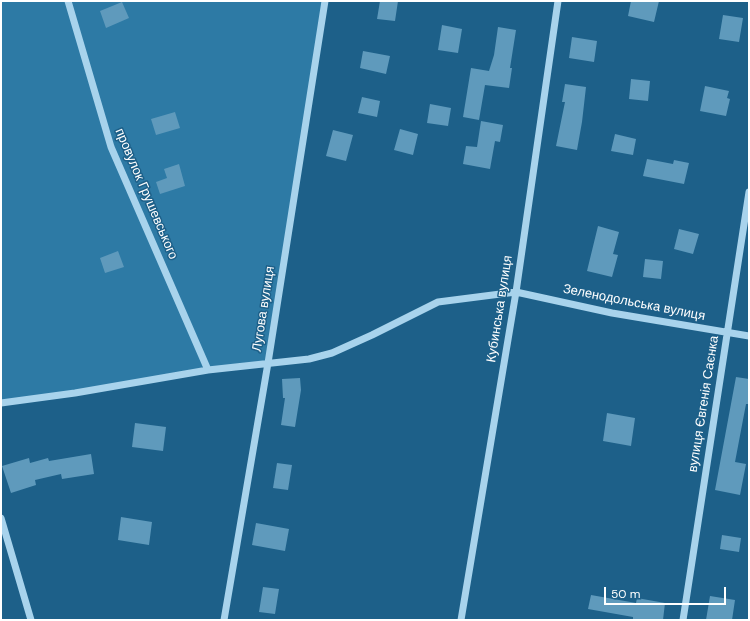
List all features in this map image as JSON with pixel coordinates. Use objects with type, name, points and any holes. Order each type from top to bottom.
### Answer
[{"type":"street","name":"провулок Грушевського","points":[[68,1],[111,147],[208,370]]},
{"type":"street","name":"Лугова вулиця","points":[[224,620],[268,363],[325,1]]},
{"type":"street","name":"Кубинська вулиця","points":[[461,620],[516,292],[558,1]]},
{"type":"street","name":"вулиця Євгенія Саєнка","points":[[683,620],[749,192]]},
{"type":"street","name":"Зеленодольська вулиця","points":[[1,403],[75,393],[208,370],[309,359],[332,354],[438,302],[516,292],[612,313],[749,336]]},
{"type":"street","points":[[1,518],[31,620]]},
{"type":"shaded area","points":[[1,1],[325,1],[268,363],[1,403]]},
{"type":"building","points":[[380,1],[398,1],[395,21],[377,19]]},
{"type":"building","points":[[631,1],[659,1],[654,22],[628,16]]},
{"type":"building","points":[[122,2],[129,18],[106,28],[100,11]]},
{"type":"building","points":[[723,15],[743,18],[739,42],[719,39]]},
{"type":"building","points":[[442,25],[462,29],[458,53],[438,50]]},
{"type":"building","points":[[498,27],[516,30],[510,68],[512,68],[509,88],[485,85],[479,120],[463,117],[471,68],[489,71],[494,55]]},
{"type":"building","points":[[572,37],[597,41],[594,62],[569,58]]},
{"type":"building","points":[[363,51],[390,56],[386,74],[360,68]]},
{"type":"building","points":[[631,79],[650,81],[648,101],[629,99]]},
{"type":"building","points":[[565,84],[586,87],[577,150],[556,146],[565,102],[562,102]]},
{"type":"building","points":[[705,86],[729,91],[727,98],[730,99],[726,116],[700,111]]},
{"type":"building","points":[[362,97],[380,101],[377,117],[358,113]]},
{"type":"building","points":[[430,104],[451,108],[448,126],[427,123]]},
{"type":"building","points":[[175,112],[180,128],[156,135],[151,119]]},
{"type":"building","points":[[481,121],[503,125],[500,142],[495,141],[490,169],[463,164],[466,146],[477,147]]},
{"type":"building","points":[[400,129],[418,134],[413,155],[394,150]]},
{"type":"building","points":[[333,130],[353,135],[346,161],[326,156]]},
{"type":"building","points":[[615,134],[636,139],[633,155],[611,151]]},
{"type":"building","points":[[647,159],[673,164],[674,160],[689,163],[684,184],[643,176]]},
{"type":"building","points":[[179,164],[185,186],[160,194],[156,182],[167,178],[164,169]]},
{"type":"building","points":[[598,226],[619,232],[613,254],[618,255],[612,277],[587,271]]},
{"type":"building","points":[[679,229],[699,234],[693,254],[674,249]]},
{"type":"building","points":[[118,251],[124,267],[105,273],[100,258]]},
{"type":"building","points":[[645,259],[663,261],[661,279],[643,277]]},
{"type":"building","points":[[736,377],[749,379],[749,404],[746,404],[735,462],[746,464],[740,495],[715,490]]},
{"type":"building","points":[[300,378],[301,390],[295,427],[281,425],[285,398],[283,398],[282,379]]},
{"type":"building","points":[[607,413],[635,418],[631,446],[603,441]]},
{"type":"building","points":[[135,423],[166,427],[163,451],[132,447]]},
{"type":"building","points":[[91,454],[94,474],[62,479],[61,474],[35,480],[36,485],[11,493],[2,466],[29,458],[30,463],[48,458],[49,461]]},
{"type":"building","points":[[277,463],[292,465],[288,490],[273,488]]},
{"type":"building","points":[[121,517],[152,522],[149,545],[118,540]]},
{"type":"building","points":[[256,523],[289,529],[285,551],[252,545]]},
{"type":"building","points":[[722,535],[741,538],[739,552],[720,549]]},
{"type":"building","points":[[263,587],[279,589],[275,614],[259,612]]},
{"type":"building","points":[[591,595],[636,603],[637,598],[665,603],[663,620],[633,619],[633,617],[588,609]]},
{"type":"building","points":[[710,596],[735,600],[732,620],[706,620]]}]
